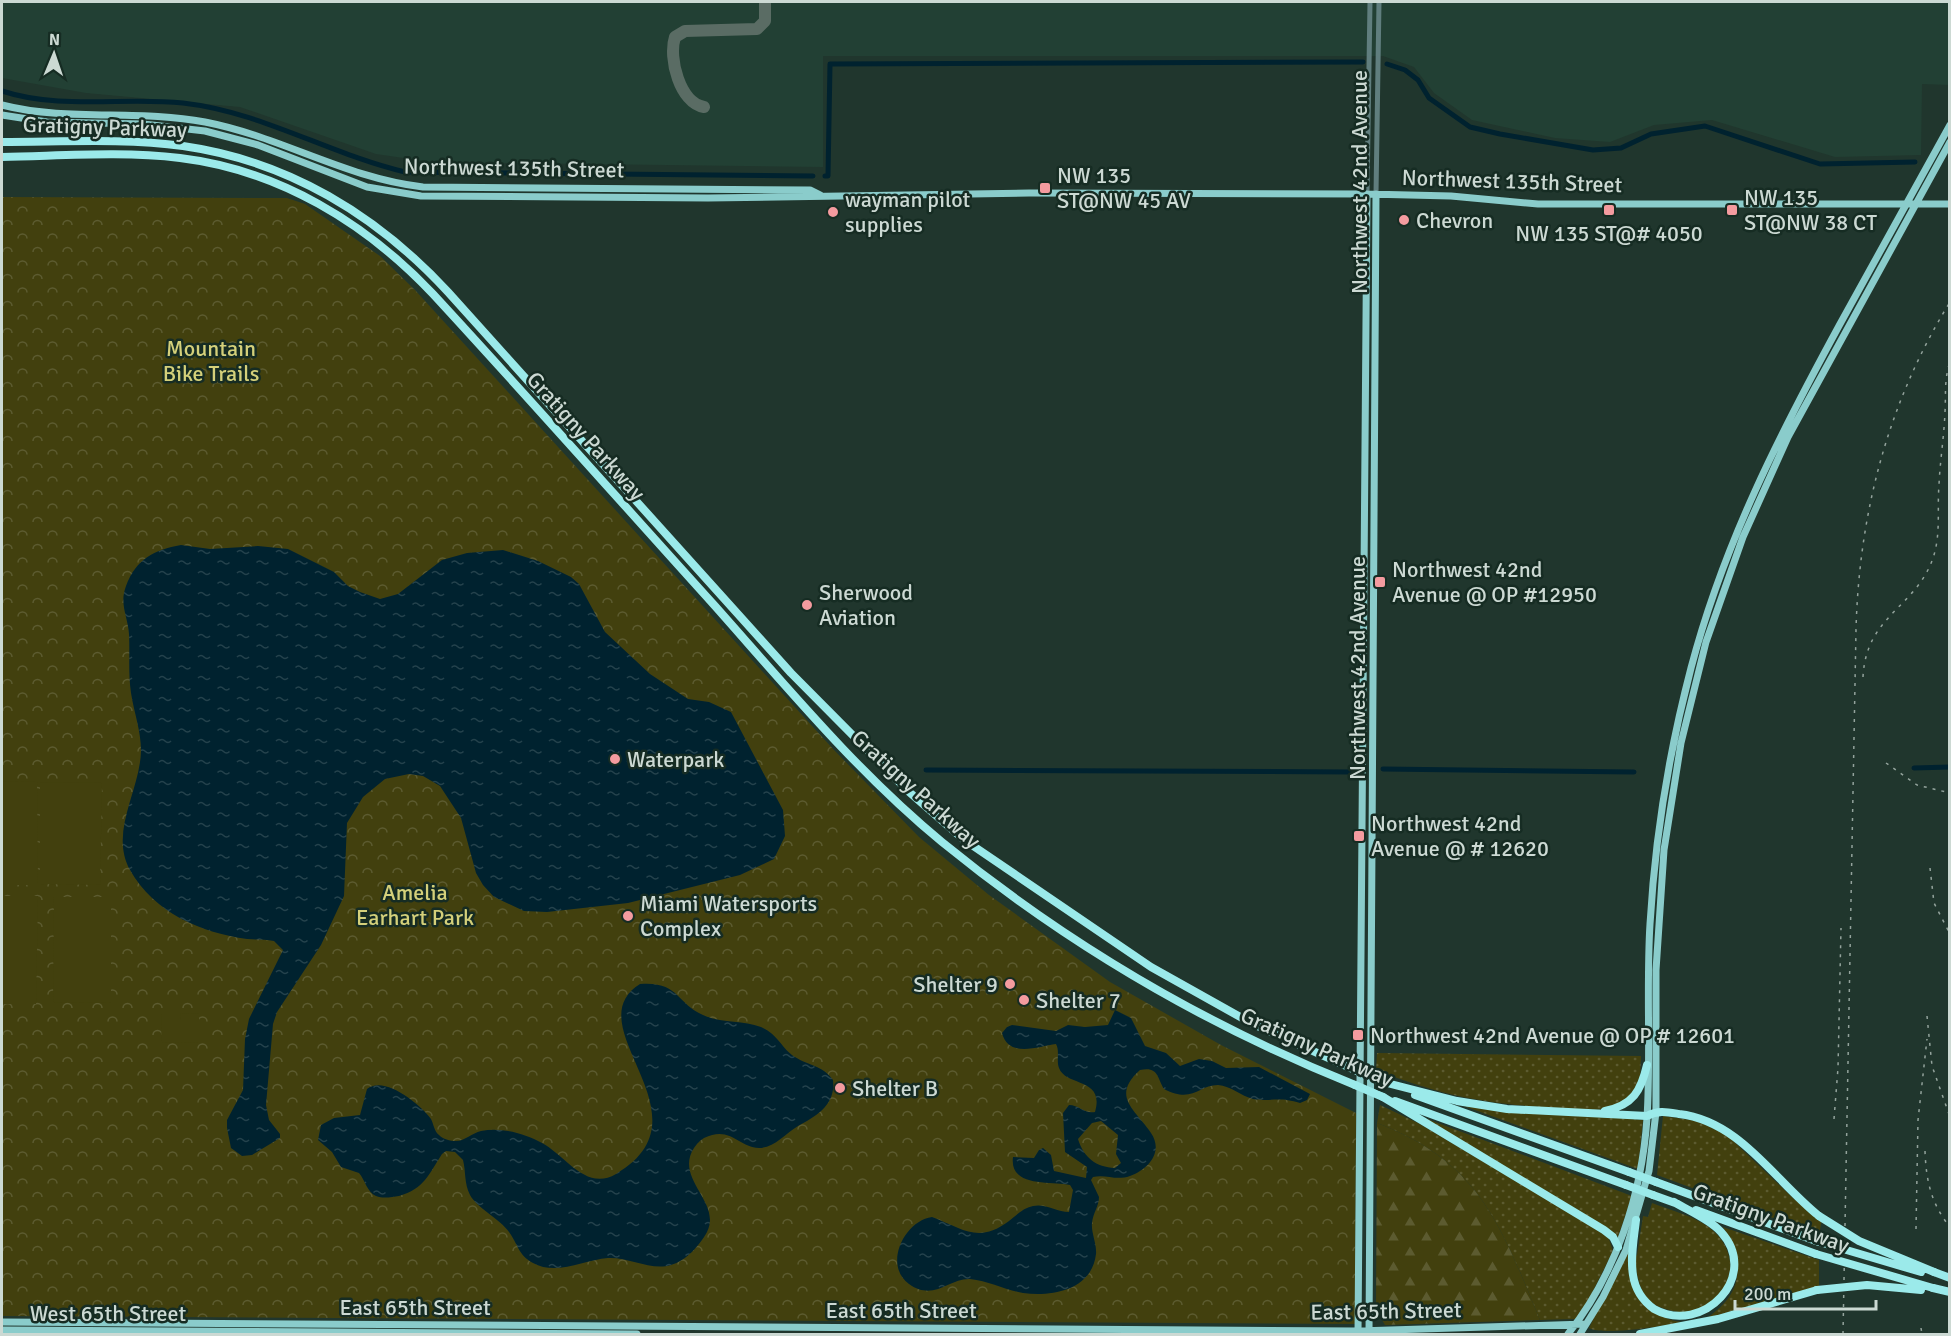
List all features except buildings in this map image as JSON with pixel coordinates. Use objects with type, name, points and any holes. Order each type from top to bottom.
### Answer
[{"type":"highway","name":"Gratigny Parkway","points":[[2,142],[142,142],[220,153],[298,179],[364,216],[392,237],[434,276],[791,673],[908,791],[955,832],[1151,967],[1251,1023],[1383,1082],[1816,1241],[1934,1273]]},
{"type":"highway","name":"Gratigny Parkway","points":[[2,156],[141,155],[182,158],[230,168],[307,197],[375,239],[404,263],[434,294],[849,755],[941,841],[1031,911],[1105,961],[1184,1006],[1286,1058],[1383,1097],[1816,1254],[1933,1290],[1950,1293]]},
{"type":"highway","points":[[1592,1113],[1617,1108],[1634,1099],[1640,1091],[1647,1065]]},
{"type":"highway","points":[[1383,1082],[1483,1106],[1699,1117],[1725,1129],[1820,1216],[1859,1241],[1950,1278]]},
{"type":"highway","points":[[1383,1097],[1604,1230],[1613,1237],[1617,1247]]},
{"type":"highway","points":[[1636,1220],[1632,1275],[1636,1287],[1646,1302],[1657,1311],[1677,1318],[1691,1318],[1708,1312],[1726,1296],[1735,1269],[1734,1256],[1720,1231],[1674,1202]]},
{"type":"highway","points":[[1640,1335],[1718,1319],[1817,1290],[1867,1285],[1933,1290]]},
{"type":"main road","name":"Northwest 135th Street","points":[[2,105],[44,113],[144,115],[206,122],[262,136],[346,170],[387,183],[423,187],[810,190],[820,195]]},
{"type":"main road","name":"Northwest 135th Street","points":[[2,115],[47,122],[143,124],[205,131],[258,144],[367,187],[399,194],[535,197],[1376,194],[1451,196],[1538,204],[1950,204]]},
{"type":"main road","points":[[1568,1335],[1598,1288],[1617,1247],[1638,1178],[1651,1114],[1647,1065],[1649,936],[1656,850],[1678,716],[1703,625],[1740,522],[1780,433],[1950,125]]},
{"type":"main road","points":[[1580,1335],[1615,1275],[1636,1220],[1649,1171],[1656,970],[1664,850],[1681,743],[1706,642],[1732,564],[1770,475],[1950,142]]},
{"type":"main road","points":[[535,188],[535,197]]},
{"type":"main road","name":"Northwest 42nd Avenue","points":[[1358,1333],[1367,194]]},
{"type":"main road","name":"Northwest 42nd Avenue","points":[[1370,1333],[1377,403],[1376,194]]},
{"type":"main road","points":[[1365,403],[1377,403]]},
{"type":"main road","points":[[1364,594],[1375,593]]},
{"type":"main road","points":[[1363,646],[1375,646]]},
{"type":"main road","points":[[1361,881],[1373,882]]},
{"type":"main road","points":[[1361,993],[1372,993]]},
{"type":"main road","name":"West 65th Street","points":[[2,1322],[214,1330]]},
{"type":"main road","name":"East 65th Street","points":[[214,1330],[1370,1333],[1586,1324]]},
{"type":"main road","name":"West 65th Street","points":[[2,1330],[214,1330]]},
{"type":"main road","name":"East 65th Street","points":[[214,1330],[637,1335]]},
{"type":"street","name":"Northwest 42nd Avenue","points":[[1367,194],[1370,2]]},
{"type":"street","name":"Northwest 42nd Avenue","points":[[1376,194],[1379,2]]},
{"type":"street","points":[[1370,53],[1378,53]]},
{"type":"shaded area","points":[[2,2],[1949,2],[1950,85],[1922,84],[1921,155],[1835,157],[1712,120],[1654,125],[1610,142],[1555,138],[1472,120],[1434,93],[1414,67],[1383,56],[823,56],[823,167],[431,162],[376,154],[240,107],[86,93],[2,78]]},
{"type":"green space","name":"Amelia Earhart Park","points":[[2,197],[287,198],[305,204],[380,256],[415,290],[834,750],[919,837],[989,895],[1110,982],[1221,1045],[1356,1113],[1355,1324],[2,1316]]},
{"type":"green space","points":[[2,781],[37,782],[38,885],[2,885]]},
{"type":"green space","points":[[40,782],[102,783],[100,885],[40,884]]},
{"type":"green space","points":[[2,896],[38,896],[36,1004],[2,1004]]},
{"type":"green space","points":[[54,897],[111,897],[111,1003],[53,1002]]},
{"type":"green space","points":[[162,1013],[180,1013],[180,1020],[181,1013],[199,1014],[199,1043],[161,1042]]},
{"type":"green space","points":[[1377,1053],[1641,1056],[1640,1080],[1636,1091],[1618,1104],[1606,1109],[1508,1104],[1444,1092],[1376,1070]]},
{"type":"green space","points":[[1380,1105],[1418,1123],[1608,1236],[1613,1251],[1576,1319],[1540,1320],[1513,1255],[1482,1201],[1464,1178],[1440,1157],[1412,1139],[1377,1123]]},
{"type":"green space","points":[[1461,1105],[1643,1120],[1638,1169]]},
{"type":"green space","points":[[1663,1116],[1697,1121],[1727,1135],[1794,1199],[1822,1219],[1819,1235],[1657,1175]]},
{"type":"green space","points":[[1422,1117],[1632,1196],[1618,1237],[1606,1229]]},
{"type":"green space","points":[[1377,1123],[1412,1139],[1440,1157],[1464,1178],[1482,1201],[1513,1255],[1540,1320],[1385,1325],[1376,1310]]},
{"type":"green space","points":[[1652,1203],[1700,1222],[1720,1237],[1726,1248],[1730,1269],[1725,1289],[1692,1314],[1656,1305],[1649,1300],[1640,1284],[1634,1257],[1637,1255],[1643,1216],[1648,1217]]},
{"type":"green space","points":[[1723,1227],[1819,1260],[1819,1287],[1707,1318],[1728,1298],[1737,1276],[1735,1253]]},
{"type":"green space","points":[[1629,1247],[1636,1285],[1649,1306],[1658,1314],[1682,1322],[1620,1331],[1589,1328]]},
{"type":"water","points":[[181,545],[210,549],[258,546],[288,549],[334,572],[348,586],[380,599],[398,594],[442,560],[467,553],[503,550],[538,561],[571,577],[579,584],[605,632],[650,674],[688,699],[709,702],[731,712],[783,810],[785,836],[774,859],[740,875],[628,903],[547,912],[524,911],[494,897],[483,885],[476,873],[461,818],[440,786],[423,776],[409,774],[385,779],[363,797],[347,823],[344,896],[321,945],[277,1012],[273,1024],[266,1105],[269,1120],[280,1134],[280,1138],[252,1155],[242,1156],[231,1148],[227,1120],[243,1090],[245,1039],[249,1019],[283,950],[274,941],[247,939],[213,932],[181,918],[152,898],[140,885],[124,856],[124,826],[141,751],[130,686],[129,634],[124,593],[130,577],[141,562],[154,553]]},
{"type":"water","points":[[640,984],[653,984],[670,989],[687,1005],[710,1018],[761,1027],[772,1034],[791,1054],[820,1069],[833,1080],[831,1096],[823,1109],[770,1146],[752,1147],[721,1134],[704,1138],[697,1144],[689,1159],[690,1170],[704,1200],[710,1221],[701,1242],[677,1263],[656,1266],[608,1258],[561,1268],[542,1267],[524,1256],[505,1227],[473,1200],[467,1186],[463,1160],[455,1152],[446,1151],[442,1154],[420,1185],[407,1193],[388,1198],[376,1196],[370,1192],[359,1173],[341,1167],[332,1152],[318,1140],[321,1125],[334,1118],[360,1115],[367,1089],[383,1086],[401,1093],[419,1106],[431,1119],[437,1133],[447,1140],[459,1141],[478,1132],[489,1130],[512,1132],[542,1143],[585,1175],[605,1178],[616,1174],[643,1151],[652,1126],[649,1099],[622,1023],[624,1002]]},
{"type":"water","points":[[1115,1010],[1131,1018],[1145,1046],[1166,1053],[1180,1066],[1199,1059],[1212,1061],[1226,1068],[1259,1067],[1310,1094],[1307,1100],[1300,1103],[1286,1100],[1259,1100],[1218,1085],[1182,1095],[1164,1089],[1154,1071],[1140,1070],[1131,1080],[1126,1096],[1133,1110],[1155,1140],[1155,1153],[1148,1165],[1130,1176],[1120,1178],[1098,1176],[1091,1180],[1099,1197],[1092,1223],[1096,1254],[1087,1276],[1069,1288],[1046,1294],[1023,1293],[970,1279],[926,1291],[909,1284],[901,1276],[897,1256],[906,1235],[922,1220],[932,1217],[962,1230],[979,1233],[998,1228],[1023,1210],[1033,1206],[1069,1212],[1073,1190],[1070,1185],[1043,1183],[1024,1178],[1014,1167],[1013,1157],[1034,1158],[1043,1148],[1051,1155],[1054,1171],[1086,1178],[1087,1167],[1065,1152],[1063,1113],[1069,1105],[1088,1112],[1095,1112],[1097,1101],[1095,1093],[1063,1074],[1058,1065],[1056,1044],[1018,1048],[1011,1046],[1002,1033],[1012,1025],[1056,1031],[1068,1025],[1085,1027],[1108,1025]],"holes":[[[1101,1121],[1118,1135],[1116,1154],[1121,1163],[1115,1168],[1102,1166],[1092,1160],[1087,1156],[1078,1139],[1092,1123]]]},
{"type":"waterway","points":[[825,176],[828,176],[830,64],[1363,62]]},
{"type":"waterway","points":[[1387,64],[1405,70],[1418,80],[1429,98],[1470,127],[1500,134],[1593,150],[1621,148],[1651,134],[1705,126],[1820,164],[1915,162]]},
{"type":"waterway","points":[[2,91],[24,97],[69,102],[160,102],[212,108],[268,124],[349,155],[405,172],[813,176]]},
{"type":"waterway","points":[[1914,768],[1950,767]]},
{"type":"waterway","points":[[1383,769],[1634,772]]},
{"type":"waterway","points":[[926,770],[1354,772]]},
{"type":"taxiway","points":[[704,107],[696,104],[682,89],[673,56],[675,37],[685,31],[757,29],[765,21],[765,2]]},
{"type":"railway","points":[[1843,1334],[1858,586],[1871,501],[1894,419],[1928,340],[1950,302]]},
{"type":"railway","points":[[1863,677],[1866,656],[1873,639],[1882,625],[1915,589],[1933,558],[1938,531],[1938,494],[1946,381],[1950,362]]},
{"type":"railway","points":[[1886,763],[1917,785],[1950,793]]},
{"type":"railway","points":[[1930,868],[1934,903],[1950,934]]},
{"type":"railway","points":[[1834,1119],[1838,1068],[1841,928]]},
{"type":"railway","points":[[1927,1016],[1932,1066],[1950,1117]]},
{"type":"railway","points":[[1916,1229],[1918,1120],[1927,1039]]},
{"type":"railway","points":[[1925,1151],[1931,1191],[1938,1210],[1950,1227]]},
{"type":"railway","points":[[1921,1328],[1922,1334]]},
{"type":"place","name":"NW 135 ST@NW 45 AV","points":[[1045,188]]},
{"type":"place","name":"NW 135 ST@# 4050","points":[[1609,210]]},
{"type":"place","name":"NW 135 ST@NW 38 CT","points":[[1732,210]]},
{"type":"place","name":"wayman pilot supplies","points":[[833,212]]},
{"type":"place","name":"Chevron","points":[[1404,220]]},
{"type":"place","name":"Northwest 42nd Avenue @ OP #12950","points":[[1380,582]]},
{"type":"place","name":"Sherwood Aviation","points":[[807,605]]},
{"type":"place","name":"Waterpark","points":[[615,759]]},
{"type":"place","name":"Northwest 42nd Avenue @ # 12620","points":[[1359,836]]},
{"type":"place","name":"Miami Watersports Complex","points":[[628,916]]},
{"type":"place","name":"Shelter 9","points":[[1010,984]]},
{"type":"place","name":"Shelter 7","points":[[1024,1000]]},
{"type":"place","name":"Northwest 42nd Avenue @ OP # 12601","points":[[1358,1035]]},
{"type":"place","name":"Shelter B","points":[[840,1088]]},
{"type":"park label","name":"Mountain Bike Trails","points":[[211,360]]}]
